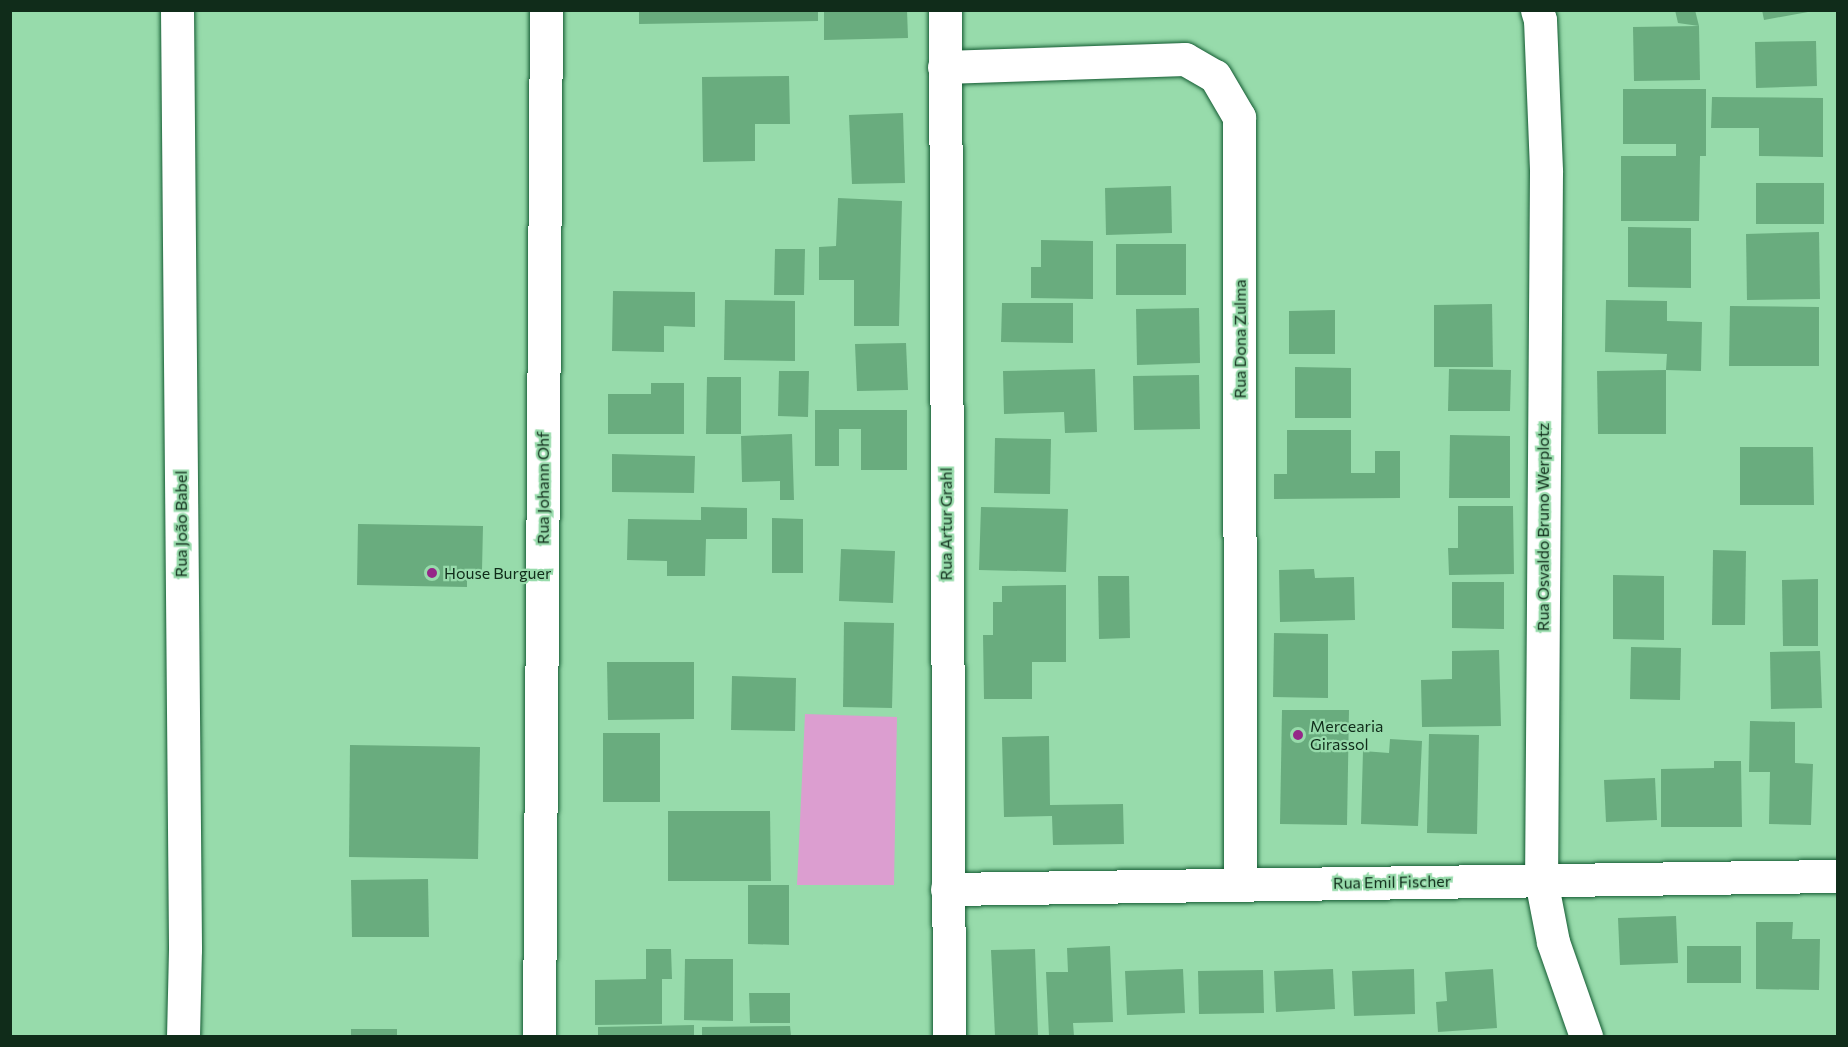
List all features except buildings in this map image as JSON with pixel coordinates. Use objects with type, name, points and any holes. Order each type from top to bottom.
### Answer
[{"type":"street","name":"Rua João Babel","points":[[177,10],[185,937],[183,1036]]},
{"type":"street","name":"Rua Johann Ohf","points":[[539,1036],[546,10]]},
{"type":"street","name":"Rua Artur Grahl","points":[[945,10],[949,1036]]},
{"type":"street","name":"Rua Osvaldo Bruno Werplotz","points":[[1537,10],[1540,20],[1546,172],[1541,880],[1553,942],[1586,1036]]},
{"type":"street","name":"Rua Dona Zulma","points":[[944,68],[1185,59],[1215,76],[1239,117],[1240,885]]},
{"type":"street","name":"Rua Emil Fischer","points":[[947,888],[1838,876]]},
{"type":"shaded area","points":[[805,714],[897,717],[894,885],[797,885]]},
{"type":"place","name":"House Burguer","points":[[432,573]]},
{"type":"place","name":"Mercearia Girassol","points":[[1298,735]]}]
